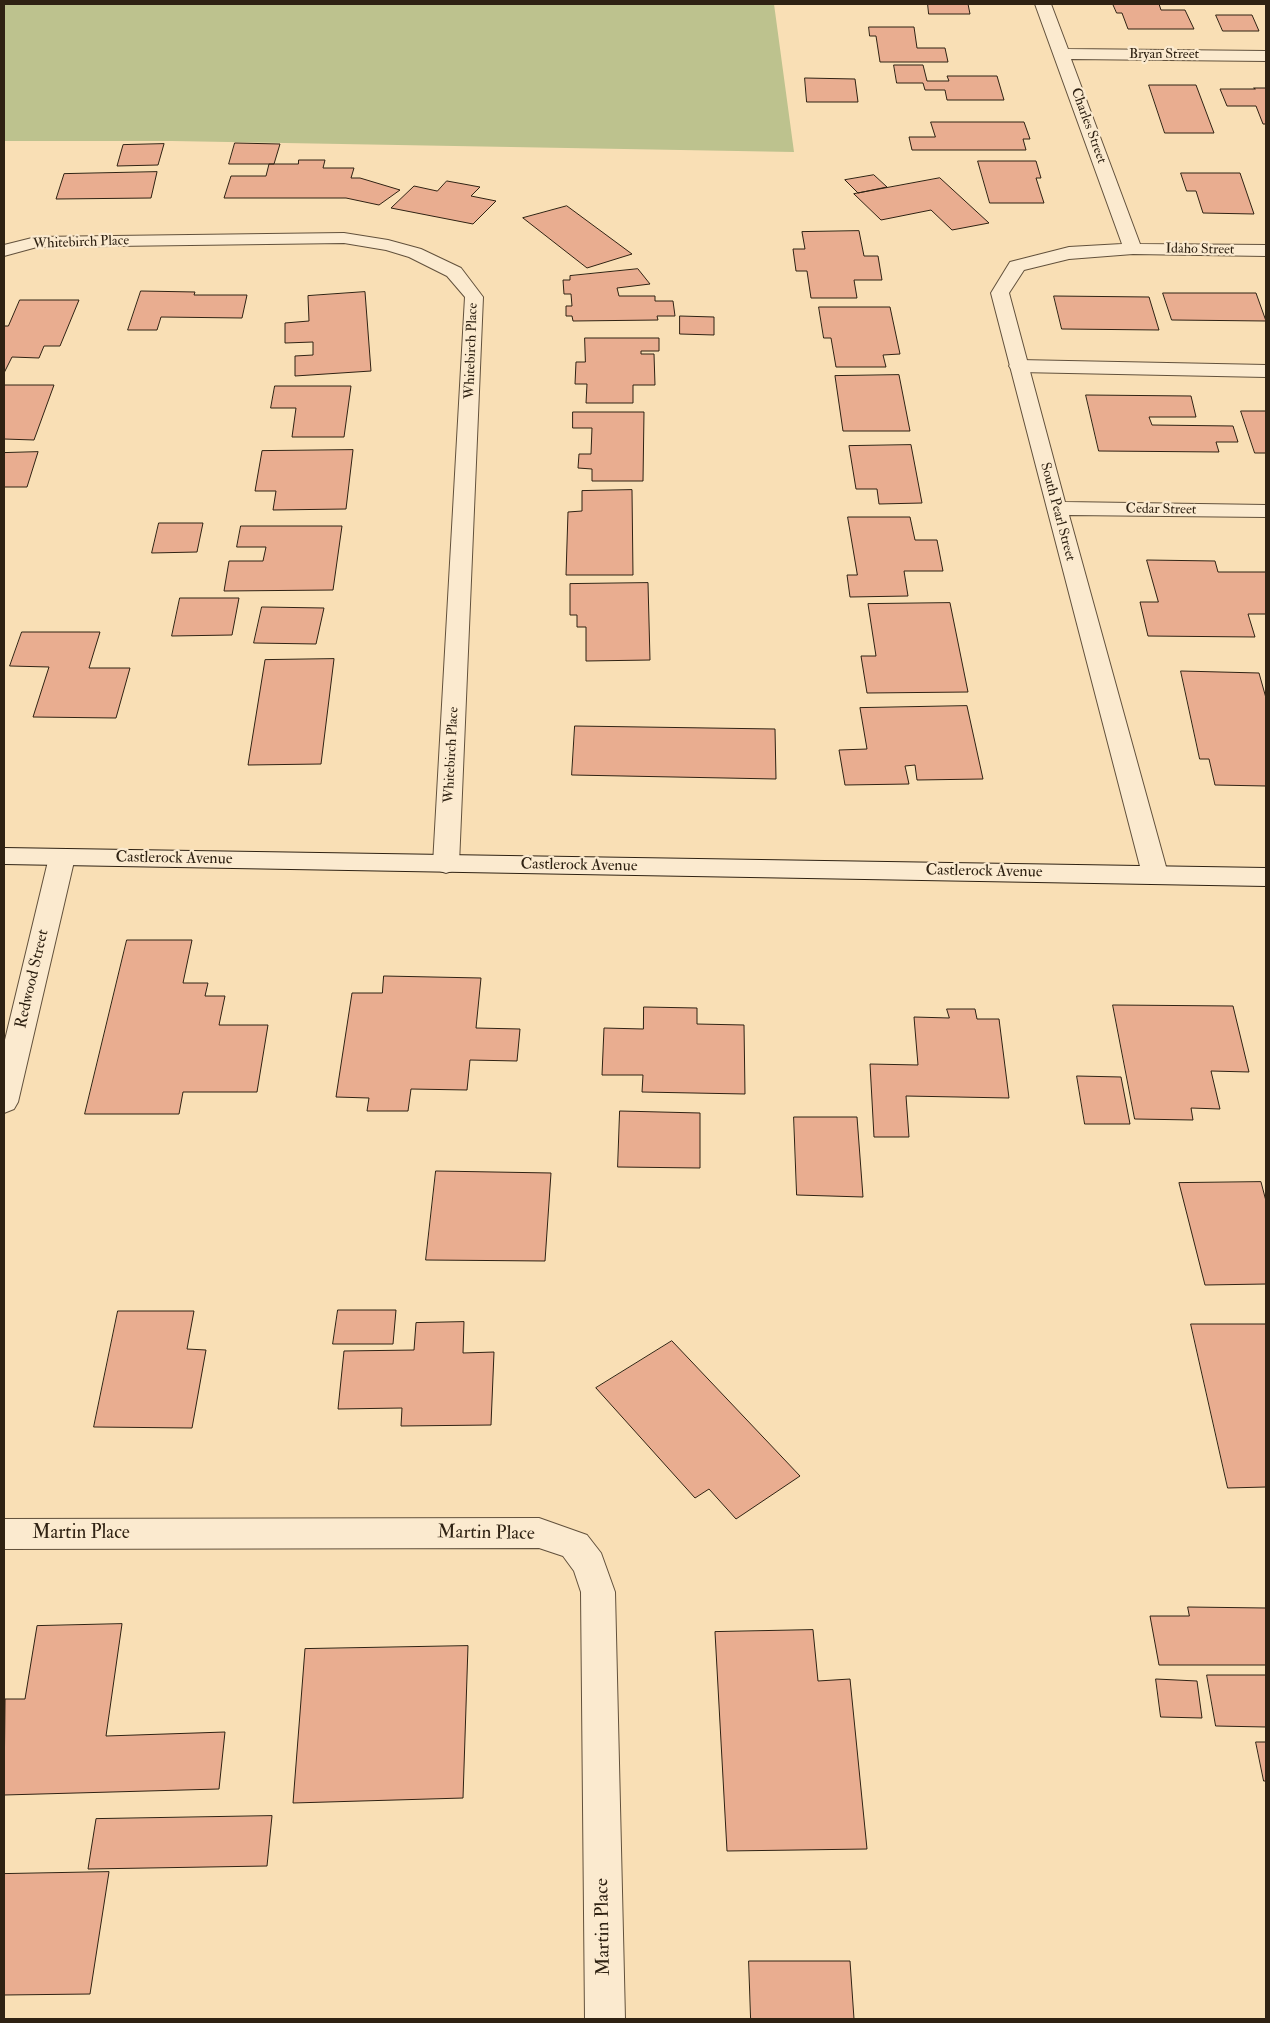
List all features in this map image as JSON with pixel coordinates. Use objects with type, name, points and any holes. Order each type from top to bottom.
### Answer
[{"type":"street","name":"Charles Street","points":[[1043,4],[1133,249]]},
{"type":"street","name":"Bryan Street","points":[[1061,54],[1266,56]]},
{"type":"street","name":"Whitebirch Place","points":[[4,251],[36,242],[344,238],[388,244],[415,253],[454,272],[474,297],[446,864]]},
{"type":"street","name":"Idaho Street","points":[[1133,249],[1266,251]]},
{"type":"street","name":"South Pearl Street","points":[[1133,249],[1069,253],[1017,266],[1000,293],[1155,874]]},
{"type":"street","points":[[1019,366],[1266,371]]},
{"type":"street","name":"Cedar Street","points":[[1056,508],[1266,511]]},
{"type":"street","name":"Castlerock Avenue","points":[[4,856],[1266,877]]},
{"type":"street","name":"Redwood Street","points":[[4,1102],[62,857]]},
{"type":"street","name":"Martin Place","points":[[4,1534],[539,1533],[575,1545],[589,1564],[598,1592],[606,2019]]},
{"type":"green space","points":[[4,4],[774,4],[794,152],[172,141],[4,141]]},
{"type":"building","points":[[928,4],[968,4],[970,14],[929,14]]},
{"type":"building","points":[[1113,4],[1159,4],[1161,10],[1185,10],[1194,29],[1128,29],[1122,13],[1117,13]]},
{"type":"building","points":[[1216,15],[1252,15],[1259,31],[1223,31]]},
{"type":"building","points":[[869,27],[914,27],[917,48],[945,48],[948,62],[880,62],[876,36],[870,36]]},
{"type":"building","points":[[894,65],[923,65],[927,81],[949,81],[947,76],[997,76],[1004,100],[947,100],[945,90],[925,90],[923,83],[897,83]]},
{"type":"building","points":[[805,78],[855,79],[858,102],[807,102]]},
{"type":"building","points":[[1149,85],[1196,85],[1214,133],[1165,133]]},
{"type":"building","points":[[1266,88],[1266,124],[1263,124],[1256,106],[1227,106],[1220,89]]},
{"type":"building","points":[[931,122],[1024,122],[1030,139],[1023,139],[1026,150],[912,150],[909,137],[935,137]]},
{"type":"building","points":[[235,143],[280,144],[274,164],[229,164]]},
{"type":"building","points":[[164,144],[158,165],[117,166],[123,145]]},
{"type":"building","points":[[299,160],[325,160],[323,168],[354,168],[351,178],[360,178],[400,190],[379,205],[346,198],[224,198],[231,176],[266,176],[269,164],[298,164]]},
{"type":"building","points":[[978,161],[1036,161],[1041,178],[1036,178],[1044,203],[990,203]]},
{"type":"building","points":[[157,172],[151,198],[56,199],[64,174]]},
{"type":"building","points":[[1181,173],[1240,173],[1254,214],[1203,213],[1196,191],[1187,191]]},
{"type":"building","points":[[874,175],[887,187],[858,193],[845,180]]},
{"type":"building","points":[[940,178],[989,223],[952,230],[931,210],[881,220],[854,194]]},
{"type":"building","points":[[447,181],[480,187],[471,196],[496,201],[473,224],[391,208],[414,186],[437,191]]},
{"type":"building","points":[[567,206],[632,254],[587,268],[523,218]]},
{"type":"building","points":[[859,231],[864,256],[878,256],[882,280],[854,280],[857,298],[811,298],[807,271],[796,271],[793,249],[805,249],[802,232]]},
{"type":"building","points":[[638,269],[650,284],[617,288],[619,296],[655,296],[655,301],[673,301],[675,316],[657,316],[658,320],[573,321],[572,316],[566,316],[566,306],[572,306],[571,294],[564,294],[563,280],[570,280],[570,276]]},
{"type":"building","points":[[141,291],[195,292],[194,295],[247,295],[242,318],[161,317],[157,330],[128,330]]},
{"type":"building","points":[[365,292],[371,371],[295,376],[295,356],[313,355],[313,342],[285,343],[285,323],[309,321],[308,296]]},
{"type":"building","points":[[1163,293],[1256,293],[1266,321],[1172,320]]},
{"type":"building","points":[[1054,296],[1149,297],[1159,330],[1062,329]]},
{"type":"building","points":[[20,300],[79,300],[60,346],[44,346],[39,358],[12,357],[4,373],[4,326],[8,326]]},
{"type":"building","points":[[819,307],[890,307],[900,354],[883,355],[886,367],[836,367],[831,338],[824,338]]},
{"type":"building","points":[[680,316],[714,317],[714,335],[680,334]]},
{"type":"building","points":[[585,338],[659,338],[659,351],[641,351],[641,354],[654,354],[655,385],[633,385],[633,403],[586,403],[587,384],[575,384],[576,362],[585,362]]},
{"type":"building","points":[[899,375],[910,431],[843,431],[835,376]]},
{"type":"building","points":[[4,385],[54,385],[34,440],[4,439]]},
{"type":"building","points":[[275,386],[351,386],[344,437],[292,437],[296,408],[271,408]]},
{"type":"building","points":[[1086,395],[1191,396],[1196,417],[1149,417],[1152,425],[1233,426],[1238,442],[1216,442],[1219,452],[1099,451]]},
{"type":"building","points":[[1241,411],[1266,411],[1266,453],[1255,453]]},
{"type":"building","points":[[573,412],[644,412],[643,481],[592,481],[592,469],[578,468],[579,454],[591,454],[592,428],[573,428]]},
{"type":"building","points":[[911,445],[922,503],[879,504],[877,489],[856,489],[849,446]]},
{"type":"building","points":[[353,450],[346,509],[273,510],[276,491],[255,491],[262,451]]},
{"type":"building","points":[[38,452],[27,487],[4,487],[4,453]]},
{"type":"building","points":[[632,490],[633,575],[566,575],[568,512],[582,511],[582,491]]},
{"type":"building","points":[[848,517],[910,517],[915,540],[937,540],[943,571],[904,571],[908,596],[850,597],[847,575],[857,575]]},
{"type":"building","points":[[159,523],[203,523],[197,552],[152,553]]},
{"type":"building","points":[[241,526],[342,526],[333,590],[224,591],[229,561],[263,561],[266,547],[237,547]]},
{"type":"building","points":[[1147,560],[1215,561],[1218,572],[1266,572],[1266,614],[1248,614],[1255,637],[1148,636],[1140,602],[1158,602]]},
{"type":"building","points":[[648,583],[650,660],[586,661],[586,627],[577,627],[577,615],[570,615],[570,584]]},
{"type":"building","points":[[180,598],[239,598],[232,635],[172,636]]},
{"type":"building","points":[[950,603],[968,692],[867,693],[861,656],[876,656],[868,604]]},
{"type":"building","points":[[262,607],[324,608],[316,644],[254,643]]},
{"type":"building","points":[[22,632],[100,632],[89,668],[130,668],[116,718],[33,717],[49,667],[10,666]]},
{"type":"building","points":[[334,659],[321,764],[248,765],[265,660]]},
{"type":"building","points":[[1181,671],[1259,673],[1266,698],[1266,786],[1215,785],[1209,759],[1200,759]]},
{"type":"building","points":[[967,706],[983,779],[917,780],[915,765],[905,766],[909,784],[845,785],[839,750],[867,749],[860,708]]},
{"type":"building","points":[[575,726],[775,729],[776,779],[572,775]]},
{"type":"building","points":[[127,940],[192,940],[183,983],[208,983],[205,996],[225,996],[219,1025],[268,1025],[257,1092],[183,1092],[179,1114],[85,1114]]},
{"type":"building","points":[[384,976],[481,978],[476,1028],[520,1029],[517,1061],[470,1060],[467,1090],[411,1089],[408,1111],[367,1111],[369,1098],[336,1097],[352,993],[382,993]]},
{"type":"building","points":[[1113,1005],[1233,1006],[1249,1072],[1211,1071],[1220,1109],[1191,1108],[1193,1120],[1135,1119]]},
{"type":"building","points":[[644,1007],[697,1008],[697,1024],[744,1025],[745,1094],[642,1092],[643,1075],[602,1075],[604,1028],[643,1029]]},
{"type":"building","points":[[947,1009],[975,1009],[977,1019],[999,1019],[1009,1098],[906,1096],[909,1137],[874,1137],[870,1064],[918,1065],[914,1017],[949,1018]]},
{"type":"building","points":[[1077,1076],[1121,1077],[1130,1124],[1085,1124]]},
{"type":"building","points":[[620,1111],[700,1113],[700,1168],[618,1167]]},
{"type":"building","points":[[794,1117],[857,1117],[863,1197],[797,1195]]},
{"type":"building","points":[[436,1171],[551,1173],[545,1261],[426,1260]]},
{"type":"building","points":[[1261,1182],[1266,1201],[1266,1284],[1205,1285],[1179,1183]]},
{"type":"building","points":[[338,1310],[396,1310],[393,1344],[333,1344]]},
{"type":"building","points":[[118,1311],[194,1311],[187,1349],[206,1350],[192,1428],[94,1427]]},
{"type":"building","points":[[464,1322],[463,1353],[494,1352],[491,1425],[401,1426],[402,1408],[338,1409],[344,1351],[414,1350],[416,1323]]},
{"type":"building","points":[[1191,1324],[1266,1324],[1266,1487],[1228,1488]]},
{"type":"building","points":[[672,1341],[800,1476],[736,1519],[709,1489],[695,1498],[596,1388]]},
{"type":"building","points":[[1188,1607],[1266,1608],[1266,1665],[1159,1665],[1150,1616],[1189,1616]]},
{"type":"building","points":[[122,1624],[106,1736],[225,1732],[219,1789],[4,1795],[5,1699],[25,1699],[37,1626]]},
{"type":"building","points":[[813,1630],[818,1681],[850,1679],[867,1849],[727,1851],[715,1632]]},
{"type":"building","points":[[468,1646],[463,1798],[293,1803],[305,1649]]},
{"type":"building","points":[[1207,1675],[1266,1675],[1266,1727],[1216,1726]]},
{"type":"building","points":[[1156,1679],[1197,1681],[1202,1718],[1161,1717]]},
{"type":"building","points":[[1256,1742],[1266,1742],[1266,1781],[1264,1781]]},
{"type":"building","points":[[272,1816],[267,1866],[88,1869],[96,1819]]},
{"type":"building","points":[[109,1872],[90,1994],[4,1995],[4,1874]]},
{"type":"building","points":[[749,1961],[850,1961],[854,2019],[751,2019]]}]
